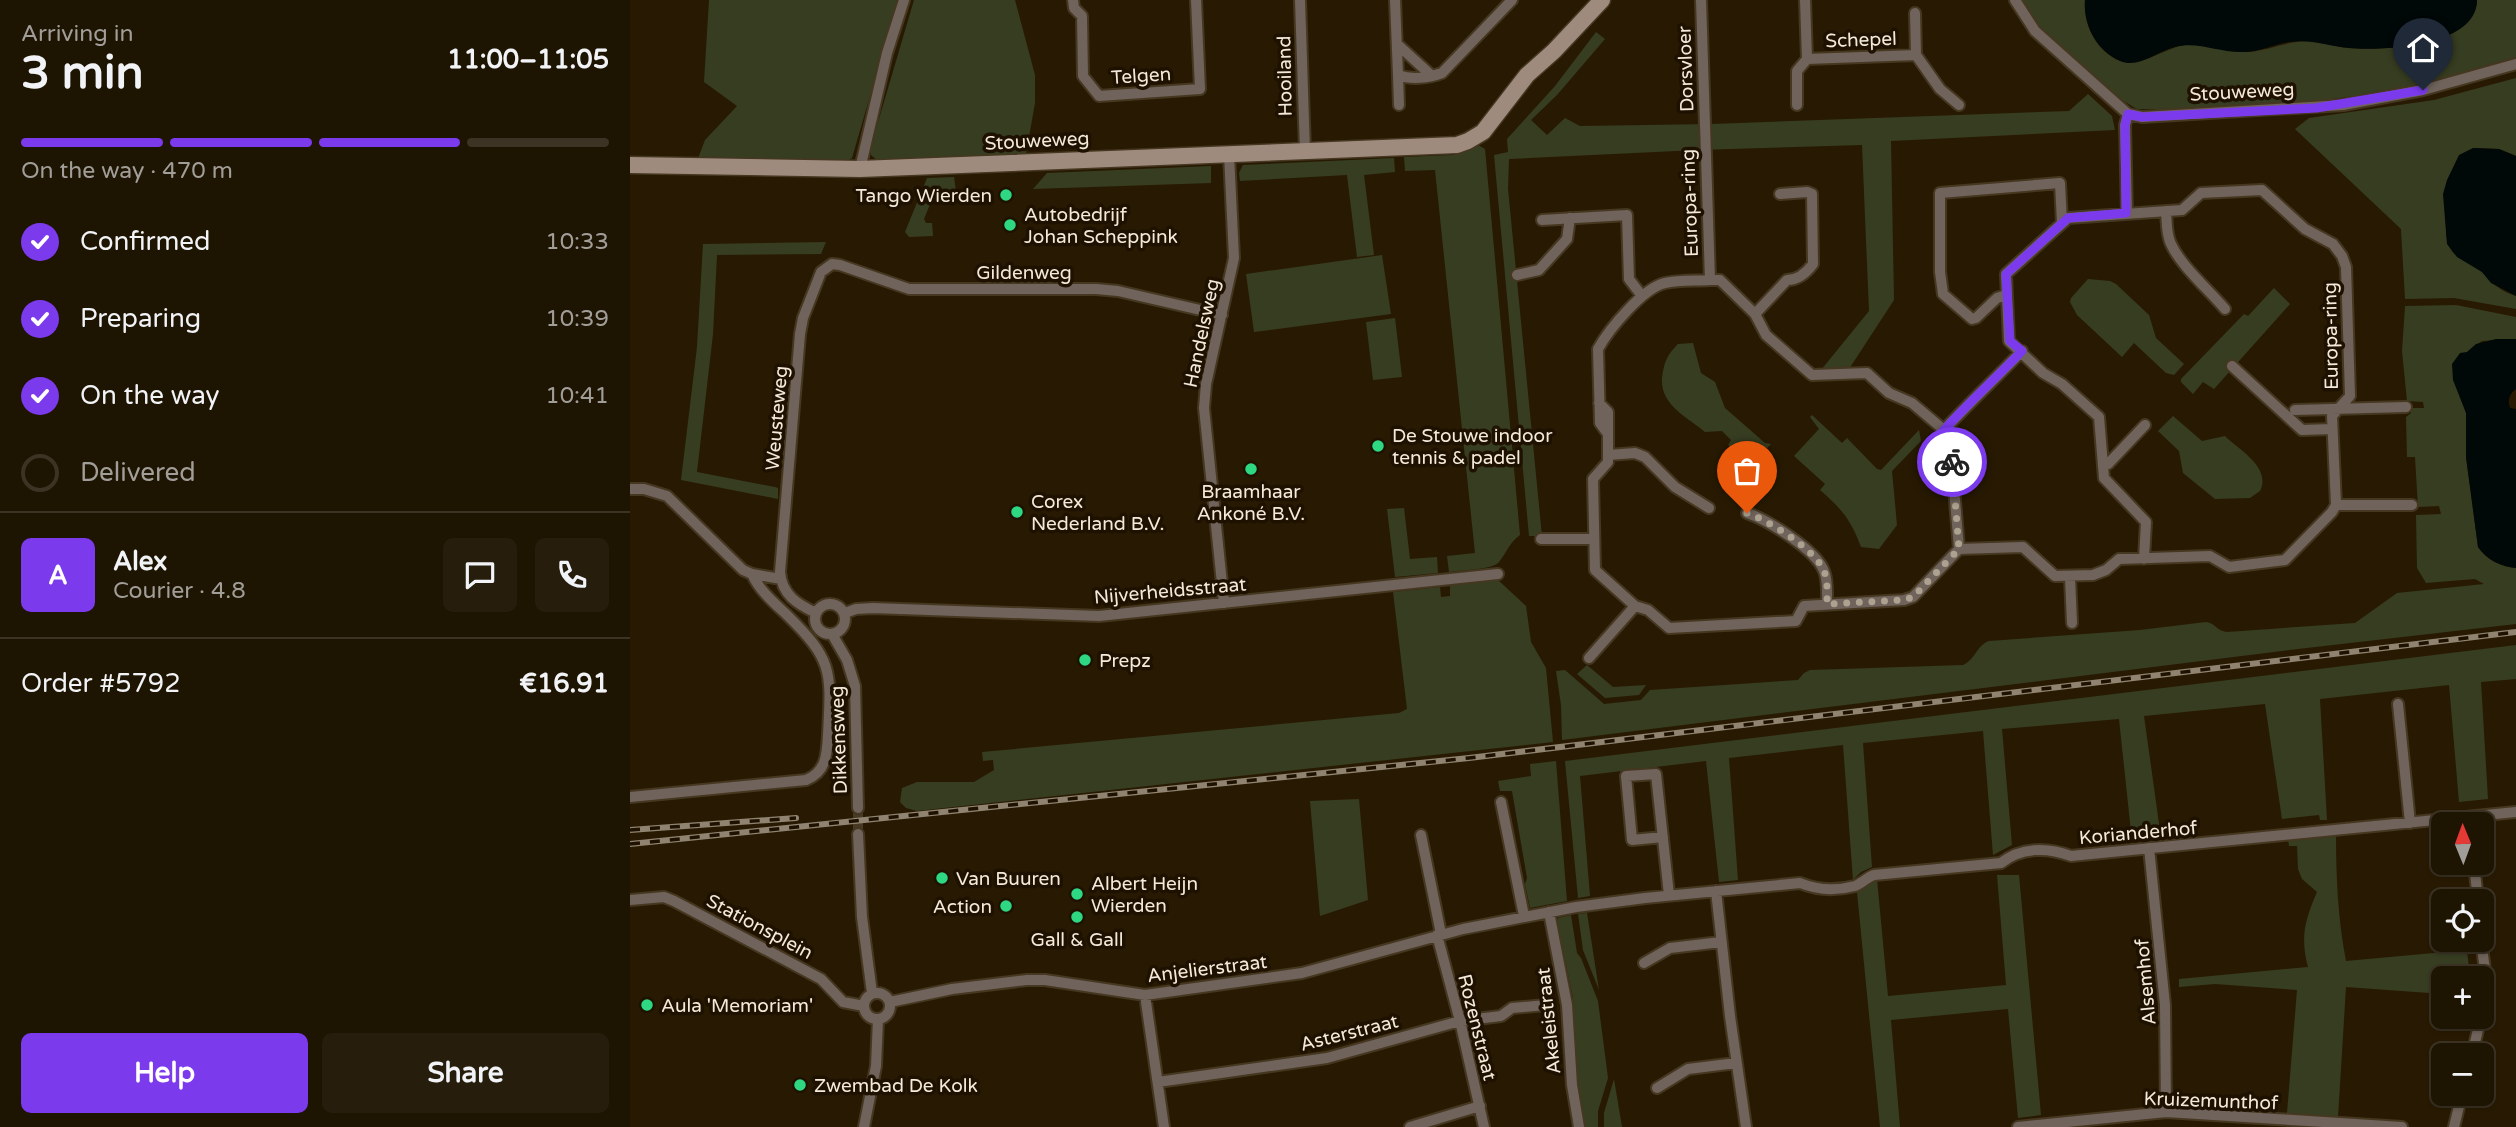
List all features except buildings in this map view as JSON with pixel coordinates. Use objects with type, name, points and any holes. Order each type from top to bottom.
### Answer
[{"type":"main road","name":"Stouweweg","points":[[630,165],[860,169],[1457,145],[1483,132],[1508,101],[1524,90],[1544,69],[1554,51],[1597,6],[1616,0]]},
{"type":"street","points":[[860,169],[887,53],[904,0]]},
{"type":"street","name":"Telgen","points":[[1073,0],[1074,8],[1082,16],[1083,76],[1099,96],[1200,89],[1196,0]]},
{"type":"street","name":"Hooiland","points":[[1300,0],[1305,151]]},
{"type":"street","points":[[1395,0],[1399,105]]},
{"type":"street","points":[[1398,75],[1432,76],[1442,73],[1512,0]]},
{"type":"street","name":"Dorsvloer","points":[[1700,0],[1704,137]]},
{"type":"street","name":"Schepel","points":[[1797,105],[1797,71],[1807,59],[1805,0]]},
{"type":"street","points":[[2015,0],[2035,31],[2128,114],[2125,125],[2126,213]]},
{"type":"street","name":"Schepel","points":[[1915,13],[1916,55],[1940,89],[1959,105]]},
{"type":"street","points":[[1397,44],[1432,76]]},
{"type":"street","name":"Schepel","points":[[1807,59],[1916,55]]},
{"type":"street","name":"Stouweweg","points":[[2128,114],[2142,117],[2343,105],[2423,90],[2516,64]]},
{"type":"street","name":"Europa-ring","points":[[1704,137],[1710,280],[1662,284],[1642,296],[1603,339],[1598,349],[1600,424],[1608,434],[1608,462],[1593,479],[1595,570],[1635,606],[1648,610],[1669,628],[1796,621],[1804,606],[1904,600],[1913,597],[1959,549]]},
{"type":"street","name":"Handelsweg","points":[[1224,603],[1204,408],[1206,384],[1234,258],[1230,154]]},
{"type":"street","points":[[2006,295],[1997,298],[1976,318],[1972,318],[1943,294],[1940,272],[1940,193],[2060,183],[2062,223],[2006,274],[2010,341],[2043,373],[2062,384],[2099,417],[2104,478],[2146,522],[2144,559]]},
{"type":"street","name":"Europa-ring","points":[[2062,223],[2068,218],[2182,210],[2201,192],[2262,190],[2305,229],[2333,244],[2346,267],[2350,397],[2332,416],[2336,505]]},
{"type":"street","points":[[1755,314],[1787,280],[1794,280],[1814,264],[1812,194],[1780,194]]},
{"type":"street","points":[[2166,211],[2171,245],[2225,309]]},
{"type":"street","points":[[1542,220],[1626,215],[1629,279],[1642,296]]},
{"type":"street","points":[[1517,275],[1532,273],[1546,262],[1567,239],[1570,218]]},
{"type":"street","name":"Gildenweg","points":[[828,266],[840,265],[909,289],[1107,290],[1222,315]]},
{"type":"street","name":"Weusteweg","points":[[781,579],[800,334],[803,317],[816,284],[821,272],[828,266]]},
{"type":"street","points":[[1710,280],[1720,280],[1755,314],[1766,335],[1812,375],[1867,373],[1889,393],[1912,403],[1944,430],[1950,439],[1959,549],[2023,547],[2055,576],[2093,576],[2119,559],[2210,556],[2229,567],[2285,560],[2336,505],[2412,505]]},
{"type":"street","points":[[1944,430],[2022,351]]},
{"type":"street","points":[[2232,366],[2302,430],[2332,429]]},
{"type":"street","name":"Europa-ring","points":[[2295,410],[2406,407]]},
{"type":"street","points":[[2103,464],[2108,464],[2145,425]]},
{"type":"street","points":[[1608,455],[1635,453],[1645,457],[1675,487],[1709,508]]},
{"type":"street","points":[[630,489],[644,489],[667,496],[743,570],[752,575],[781,579],[789,596],[799,605],[816,613]]},
{"type":"street","points":[[1747,513],[1760,517],[1816,557],[1825,573],[1827,604]]},
{"type":"street","points":[[1541,539],[1594,538]]},
{"type":"street","name":"Nijverheidsstraat","points":[[845,613],[873,608],[1099,616],[1498,574]]},
{"type":"street","points":[[630,797],[760,785],[814,777],[824,764],[827,752],[829,684],[825,663],[809,637],[759,588],[752,575]]},
{"type":"street","points":[[2070,577],[2072,623]]},
{"type":"street","points":[[830,603],[845,613],[844,627],[832,634],[819,629],[816,624],[819,608],[830,603]]},
{"type":"street","points":[[1589,658],[1635,606]]},
{"type":"street","name":"Dikkensweg","points":[[832,634],[847,660],[855,686],[858,808]]},
{"type":"street","points":[[2398,704],[2410,823]]},
{"type":"street","points":[[1663,837],[1632,840],[1626,776],[1656,774],[1663,837],[1669,895]]},
{"type":"street","points":[[1501,802],[1524,916]]},
{"type":"street","name":"Korianderhof","points":[[2494,816],[2516,812]]},
{"type":"street","name":"Korianderhof","points":[[1573,908],[1669,895],[1800,883],[1817,890],[1857,886],[1866,878],[1874,876],[2001,863],[2017,853],[2052,849],[2071,856],[2431,822]]},
{"type":"street","points":[[858,834],[861,906],[872,993]]},
{"type":"street","points":[[1421,835],[1439,935]]},
{"type":"street","name":"Alsemhof","points":[[2150,848],[2165,1005],[2166,1112]]},
{"type":"street","points":[[1716,891],[1746,1127]]},
{"type":"street","name":"Stationsplein","points":[[630,900],[664,897],[674,901],[821,979],[843,1002],[864,1006]]},
{"type":"street","name":"Anjelierstraat","points":[[890,1002],[952,989],[1027,980],[1045,980],[1145,995],[1302,973],[1439,935],[1573,908]]},
{"type":"street","name":"Akeleistraat","points":[[1549,912],[1567,1005],[1572,1085],[1579,1127]]},
{"type":"street","name":"Rozenstraat","points":[[1439,935],[1484,1127]]},
{"type":"street","points":[[1644,963],[1670,948],[1721,942]]},
{"type":"street","points":[[872,993],[882,993],[890,1002],[889,1012],[878,1019],[869,1016],[864,1006],[872,993]]},
{"type":"street","points":[[1145,995],[1164,1127]]},
{"type":"street","name":"Asterstraat","points":[[1158,1082],[1327,1058],[1460,1021],[1501,1016],[1512,1008],[1546,1005]]},
{"type":"street","points":[[864,1127],[875,1074],[878,1019]]},
{"type":"street","points":[[1657,1088],[1688,1069],[1736,1063]]},
{"type":"street","points":[[1410,1127],[1480,1106]]},
{"type":"street","points":[[2455,1127],[2459,1106]]},
{"type":"street","name":"Kruizemunthof","points":[[2018,1127],[2166,1112],[2399,1127]]},
{"type":"green space","points":[[709,0],[898,0],[852,158],[844,163],[697,161],[705,140],[737,106],[704,82]]},
{"type":"green space","points":[[914,0],[1015,0],[1035,75],[1035,103],[1026,154],[879,162],[871,155],[871,146]]},
{"type":"green space","points":[[2021,0],[2085,0],[2090,29],[2100,46],[2115,59],[2132,62],[2191,44],[2249,52],[2304,41],[2363,49],[2403,46],[2444,36],[2461,27],[2473,15],[2477,0],[2516,0],[2516,57],[2445,78],[2370,94],[2237,107],[2138,109],[2116,95],[2041,28]]},
{"type":"green space","points":[[1596,32],[1605,39],[1557,95],[1531,120],[1547,135],[1565,118],[1580,126],[2069,111],[2088,94],[2112,116],[2115,130],[1891,141],[1894,300],[1849,369],[1821,370],[1869,311],[1862,145],[1509,159],[1508,189],[1542,536],[1529,536],[1494,155],[1508,152],[1507,139],[1555,86]]},
{"type":"green space","points":[[2516,78],[2516,156],[2499,149],[2473,148],[2446,230],[2447,240],[2454,253],[2477,268],[2498,287],[2516,296],[2516,309],[2454,298],[2405,299],[2401,229],[2295,129],[2309,118],[2434,100]]},
{"type":"green space","points":[[1478,145],[1485,149],[1520,535],[1495,565],[1449,572],[1447,556],[1475,553],[1435,170],[1405,171],[1404,157],[1453,155]]},
{"type":"green space","points":[[1394,158],[1395,172],[1364,175],[1374,255],[1357,257],[1347,175],[1240,181],[1239,173],[1243,165]]},
{"type":"green space","points":[[1211,166],[1211,183],[1033,189],[1047,173]]},
{"type":"green space","points":[[954,177],[956,191],[935,192],[924,219],[926,223],[932,223],[933,236],[909,237],[905,232],[927,178]]},
{"type":"green space","points":[[826,242],[821,254],[717,255],[713,334],[697,472],[778,488],[778,499],[681,480],[697,347],[703,244]]},
{"type":"green space","points":[[1382,255],[1391,314],[1254,332],[1246,274]]},
{"type":"green space","points":[[2088,279],[2116,284],[2149,315],[2156,338],[2184,364],[2174,375],[2166,373],[2134,343],[2122,357],[2077,315],[2070,302],[2071,298]]},
{"type":"green space","points":[[2274,288],[2290,304],[2214,389],[2203,382],[2193,394],[2181,379],[2244,314],[2248,316]]},
{"type":"green space","points":[[2456,305],[2516,317],[2516,339],[2482,341],[2467,352],[2461,397],[2466,413],[2466,457],[2478,547],[2494,562],[2516,568],[2516,624],[1562,740],[1556,671],[1565,670],[1604,704],[1641,700],[1650,690],[1798,680],[1810,670],[1963,665],[1989,641],[2140,630],[2206,622],[2227,632],[2355,623],[2397,593],[2484,584],[2475,579],[2426,583],[2417,568],[2416,515],[2441,514],[2439,506],[2418,507],[2415,457],[2407,457],[2406,417],[2411,413],[2411,408],[2424,408],[2423,402],[2407,401],[2402,351],[2405,306]]},
{"type":"green space","points":[[1395,318],[1402,377],[1373,380],[1366,322]]},
{"type":"green space","points":[[1693,343],[1701,373],[1715,382],[1725,408],[1765,443],[1771,444],[1751,465],[1728,445],[1731,440],[1722,431],[1705,432],[1676,410],[1665,396],[1662,378],[1667,359],[1678,344]]},
{"type":"green space","points":[[1812,415],[1842,443],[1847,438],[1881,470],[1919,430],[1921,441],[1892,471],[1897,525],[1879,549],[1861,547],[1845,516],[1820,490],[1825,484],[1794,456],[1819,429],[1810,417]]},
{"type":"green space","points":[[2173,416],[2202,441],[2225,436],[2259,468],[2262,475],[2260,491],[2250,498],[2215,499],[2183,473],[2179,451],[2158,431]]},
{"type":"green space","points":[[1404,508],[1410,559],[1437,557],[1438,573],[1395,577],[1387,509]]},
{"type":"green space","points":[[1498,580],[1526,606],[1531,642],[1546,668],[1553,742],[917,811],[906,808],[900,802],[902,788],[917,782],[974,782],[994,770],[993,760],[983,761],[982,752],[1399,713],[1407,709],[1393,592],[1440,587],[1441,597],[1450,596],[1450,585]]},
{"type":"green space","points":[[2516,645],[2516,679],[2481,682],[2488,799],[2459,802],[2449,685],[2320,699],[2327,820],[2320,820],[2319,815],[2282,819],[2265,704],[2144,716],[2161,838],[2132,841],[2119,719],[2002,729],[2012,845],[1993,855],[1983,731],[1863,743],[1872,867],[1853,880],[1843,745],[1729,758],[1738,880],[1719,882],[1706,761],[1580,776],[1590,896],[1578,898],[1565,761]]},
{"type":"green space","points":[[1587,665],[1613,687],[1646,685],[1639,695],[1605,698],[1577,674]]},
{"type":"green space","points":[[1556,761],[1567,901],[1530,908],[1512,791],[1500,791],[1498,781],[1531,776],[1530,764]]},
{"type":"green space","points":[[1359,799],[1368,900],[1320,916],[1310,801]]},
{"type":"green space","points":[[2336,835],[2338,898],[2346,961],[2467,952],[2469,966],[2431,966],[2431,993],[2346,987],[2338,1117],[2287,1113],[2297,990],[2215,984],[2179,987],[2179,979],[2308,967],[2304,947],[2305,929],[2317,892],[2302,879],[2298,869],[2297,846],[2289,846],[2288,839]]},
{"type":"green space","points":[[1997,875],[2019,875],[2041,1115],[2018,1118],[2008,1009],[1891,1020],[1900,1127],[1880,1127],[1857,892],[1871,879],[1877,879],[1888,996],[2006,985]]},
{"type":"green space","points":[[1587,913],[1599,990],[1583,950],[1578,914]]},
{"type":"green space","points":[[1571,915],[1577,953],[1598,1001],[1608,1078],[1598,1111],[1598,1127],[1586,1127],[1578,1094],[1573,998],[1557,921],[1558,918]]},
{"type":"green space","points":[[1614,1079],[1622,1127],[1604,1127],[1604,1113]]},
{"type":"shaded area","points":[[2085,0],[2477,0],[2473,16],[2462,28],[2445,37],[2404,47],[2364,49],[2298,41],[2243,52],[2184,46],[2127,63],[2104,50],[2093,36],[2086,19]]},
{"type":"shaded area","points":[[2473,148],[2499,149],[2516,156],[2516,296],[2491,283],[2482,272],[2457,257],[2447,244],[2443,194],[2459,155]]},
{"type":"shaded area","points":[[2496,339],[2516,339],[2516,389],[2509,402],[2510,408],[2516,409],[2516,568],[2494,562],[2478,547],[2466,457],[2466,413],[2453,380],[2452,364],[2460,353],[2467,352],[2476,344]]},
{"type":"tunnel","points":[[858,808],[858,834]]},
{"type":"railway","points":[[630,844],[1469,758],[2516,632]]},
{"type":"railway","points":[[630,830],[796,818]]},
{"type":"way so far","points":[[1747,513],[1760,517],[1816,557],[1825,573],[1827,604],[1904,600],[1913,597],[1959,549],[1952,462]]},
{"type":"place","name":"Tango Wierden","points":[[1006,195]]},
{"type":"place","name":"Autobedrijf Johan Scheppink","points":[[1010,225]]},
{"type":"place","name":"De Stouwe indoor tennis & padel","points":[[1378,446]]},
{"type":"place","name":"Braamhaar Ankoné B.V.","points":[[1251,469]]},
{"type":"place","name":"Corex Nederland B.V.","points":[[1017,512]]},
{"type":"place","name":"Prepz","points":[[1085,660]]},
{"type":"place","name":"Van Buuren","points":[[942,878]]},
{"type":"place","name":"Albert Heijn Wierden","points":[[1077,894]]},
{"type":"place","name":"Action","points":[[1006,906]]},
{"type":"place","name":"Gall & Gall","points":[[1077,917]]},
{"type":"place","name":"Aula 'Memoriam'","points":[[647,1005]]},
{"type":"place","name":"Zwembad De Kolk","points":[[800,1085]]},
{"type":"route","points":[[1952,462],[1950,439],[1944,430],[2022,351],[2010,341],[2006,274],[2068,218],[2126,213],[2125,125],[2128,114],[2142,117],[2316,108],[2423,90]]}]
